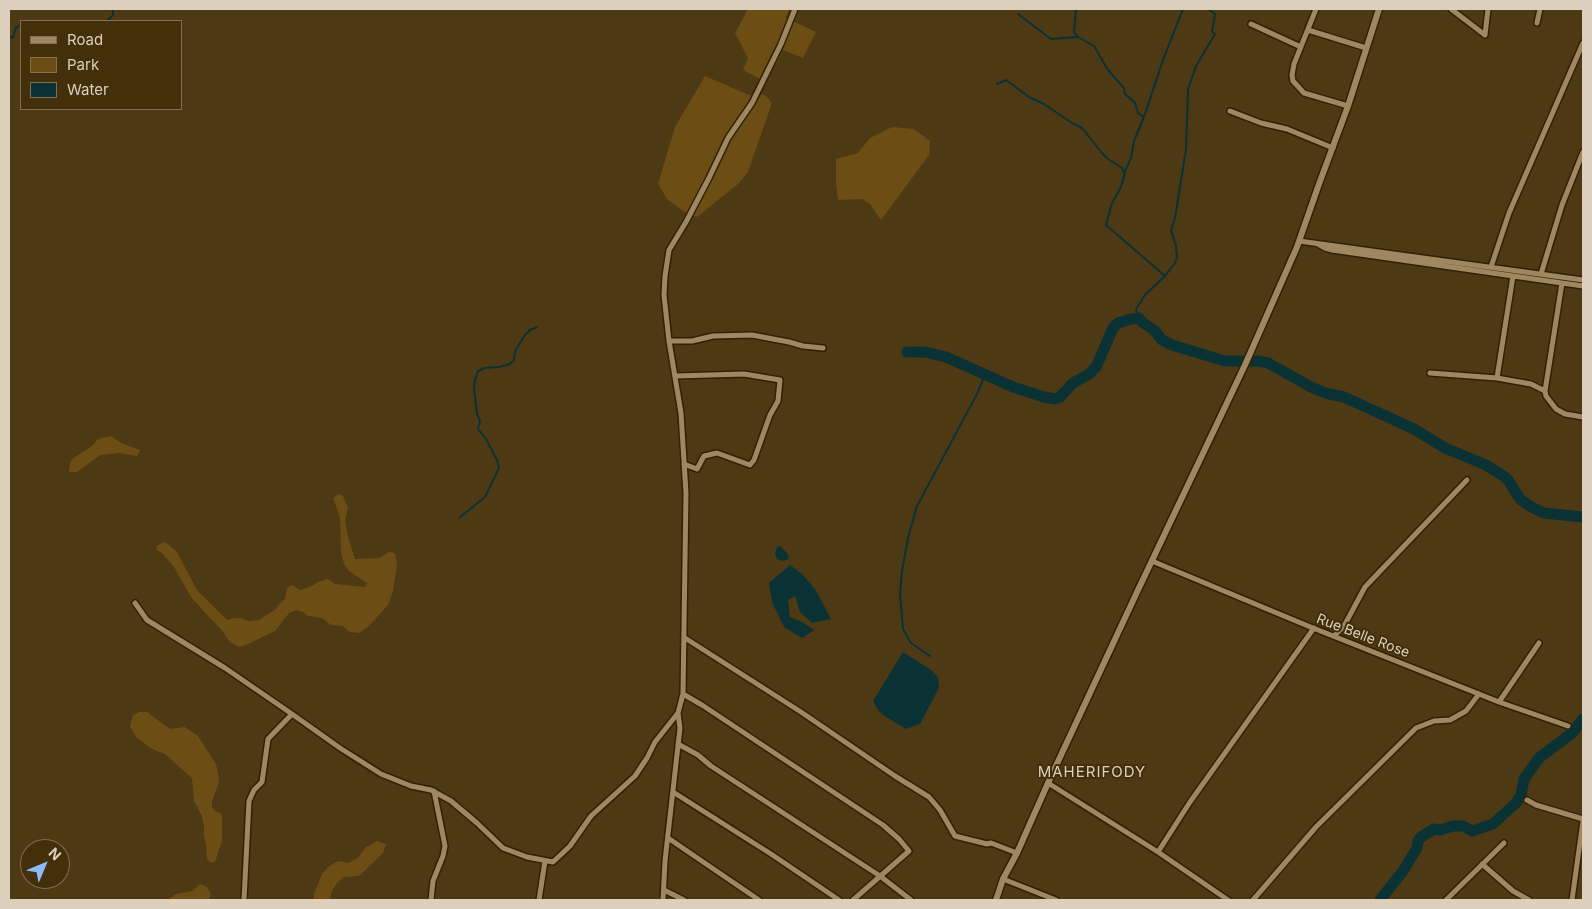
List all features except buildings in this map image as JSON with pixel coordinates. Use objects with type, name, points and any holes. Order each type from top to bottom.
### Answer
[{"type":"street","points":[[663,900],[672,792],[680,728],[678,713],[683,694],[686,493],[681,413],[669,341],[664,295],[665,276],[669,250],[686,222],[728,138],[752,103],[782,44],[795,9]]},
{"type":"street","points":[[1316,9],[1294,64],[1293,81],[1304,92],[1348,106]]},
{"type":"street","points":[[996,900],[1003,879],[1018,853],[1048,782],[1245,365],[1299,241],[1348,106],[1379,9]]},
{"type":"street","points":[[1451,9],[1485,35],[1488,9]]},
{"type":"street","points":[[1537,23],[1540,9]]},
{"type":"street","points":[[1250,24],[1301,47]]},
{"type":"street","points":[[1308,30],[1366,48]]},
{"type":"street","points":[[1491,267],[1509,213],[1583,43]]},
{"type":"street","points":[[1230,111],[1261,124],[1287,129],[1333,148]]},
{"type":"street","points":[[1541,274],[1562,205],[1583,152]]},
{"type":"street","points":[[1299,241],[1512,276],[1583,280]]},
{"type":"street","points":[[1363,252],[1541,274],[1562,283],[1583,286]]},
{"type":"street","points":[[1497,378],[1512,276]]},
{"type":"street","points":[[1562,283],[1545,391],[1546,396],[1556,409],[1565,414],[1583,417]]},
{"type":"street","points":[[669,341],[692,341],[713,336],[752,335],[803,346],[823,348]]},
{"type":"street","points":[[1430,373],[1497,378],[1531,384],[1545,391]]},
{"type":"street","points":[[676,376],[744,374],[780,380],[778,401],[770,414],[754,460],[750,464],[717,453],[704,456],[697,469],[684,464]]},
{"type":"street","points":[[1334,636],[1344,626],[1365,587],[1467,480]]},
{"type":"street","name":"Rue Belle Rose","points":[[1152,561],[1499,702],[1568,726]]},
{"type":"street","points":[[135,603],[147,620],[225,668],[340,748],[381,774],[410,786],[434,791],[451,801],[503,848],[545,861],[553,862],[570,846],[591,816],[635,776],[648,758],[655,742],[678,713]]},
{"type":"street","points":[[1158,852],[1190,802],[1314,628]]},
{"type":"street","points":[[685,638],[929,797],[940,810],[955,836],[987,844],[991,843],[1018,853]]},
{"type":"street","points":[[1499,702],[1539,643]]},
{"type":"street","points":[[683,694],[702,704],[883,825],[909,851],[852,900]]},
{"type":"street","points":[[1253,900],[1316,827],[1416,728],[1434,721],[1450,720],[1466,711],[1479,694]]},
{"type":"street","points":[[244,900],[249,801],[254,790],[262,782],[268,739],[292,714]]},
{"type":"street","points":[[678,744],[698,755],[711,766],[880,876],[911,900]]},
{"type":"street","points":[[1048,782],[1158,852],[1228,900]]},
{"type":"street","points":[[431,900],[433,881],[445,846],[434,791]]},
{"type":"street","points":[[672,792],[771,854],[839,900]]},
{"type":"street","points":[[1527,800],[1536,805],[1583,820],[1572,900]]},
{"type":"street","points":[[668,838],[759,900]]},
{"type":"street","points":[[1446,900],[1504,843]]},
{"type":"street","points":[[539,900],[545,861]]},
{"type":"street","points":[[1482,864],[1513,891],[1529,900]]},
{"type":"street","points":[[1003,879],[1056,900]]},
{"type":"street","points":[[664,890],[684,900]]},
{"type":"green space","points":[[748,9],[789,9],[786,18],[816,32],[803,58],[783,50],[766,82],[743,70],[748,58],[735,33]]},
{"type":"green space","points":[[705,76],[749,95],[765,95],[772,103],[748,172],[738,184],[697,217],[683,211],[667,199],[658,184],[675,127]]},
{"type":"green space","points":[[892,127],[914,129],[930,141],[929,155],[881,220],[870,204],[862,199],[838,200],[836,159],[858,153],[870,138]]},
{"type":"green space","points":[[111,436],[123,444],[140,450],[137,456],[119,453],[100,455],[77,472],[69,472],[72,459],[92,446],[98,439]]},
{"type":"green space","points":[[339,494],[343,496],[348,508],[345,520],[355,559],[380,558],[389,552],[395,553],[397,565],[393,591],[388,605],[368,627],[359,633],[350,632],[343,626],[331,625],[322,618],[308,616],[296,610],[289,613],[275,631],[239,647],[230,642],[220,628],[191,597],[174,567],[157,550],[157,546],[164,542],[177,552],[197,590],[227,620],[241,618],[248,621],[259,620],[276,609],[285,599],[287,588],[292,585],[300,590],[328,579],[335,584],[365,587],[367,583],[349,571],[344,564],[341,552],[340,517],[333,498]]},
{"type":"green space","points":[[139,712],[147,712],[170,729],[185,727],[198,736],[216,764],[219,778],[212,807],[222,816],[222,841],[215,862],[211,863],[207,859],[202,816],[194,801],[192,778],[165,754],[152,749],[136,737],[130,726],[133,715]]},
{"type":"green space","points":[[377,841],[386,844],[383,853],[359,876],[344,877],[337,883],[331,893],[330,900],[314,900],[314,894],[322,874],[328,867],[338,861],[348,863],[358,858],[366,847]]},
{"type":"green space","points":[[200,884],[207,887],[211,894],[209,900],[168,900],[176,894],[192,891]]},
{"type":"water","points":[[780,546],[787,553],[789,559],[783,561],[777,559],[775,553],[777,547]]},
{"type":"water","points":[[790,565],[802,574],[815,589],[831,619],[812,623],[800,612],[795,596],[788,600],[790,617],[814,630],[802,638],[784,627],[772,602],[769,583]]},
{"type":"water","points":[[903,652],[931,670],[938,677],[939,688],[920,724],[906,729],[886,717],[878,710],[873,701]]},
{"type":"waterway","points":[[108,20],[113,15],[113,9]]},
{"type":"waterway","points":[[1076,9],[1074,32],[1078,37],[1094,46],[1108,70],[1124,88],[1125,94],[1135,103],[1138,113],[1144,117]]},
{"type":"waterway","points":[[1139,318],[1136,309],[1145,295],[1165,276],[1106,225],[1112,203],[1121,187],[1131,158],[1134,141],[1183,9]]},
{"type":"waterway","points":[[1165,276],[1175,263],[1177,257],[1171,230],[1175,218],[1186,149],[1188,89],[1196,66],[1215,34],[1212,32],[1215,14],[1208,9]]},
{"type":"waterway","points":[[1018,14],[1051,39],[1077,37]]},
{"type":"waterway","points":[[9,36],[13,38],[15,29],[20,25]]},
{"type":"waterway","points":[[997,84],[1006,80],[1029,97],[1044,104],[1082,128],[1102,153],[1122,168],[1124,173]]},
{"type":"waterway","points":[[907,352],[925,352],[946,357],[1013,387],[1055,399],[1060,397],[1073,383],[1089,374],[1096,367],[1113,328],[1118,323],[1139,318],[1154,330],[1162,340],[1172,345],[1225,361],[1258,361],[1268,363],[1311,387],[1325,393],[1344,397],[1414,429],[1445,448],[1486,465],[1502,475],[1508,480],[1520,499],[1544,513],[1583,517]]},
{"type":"waterway","points":[[459,518],[485,497],[499,468],[486,439],[478,429],[480,421],[477,414],[474,389],[478,371],[484,368],[510,364],[514,360],[515,351],[525,335],[537,327]]},
{"type":"waterway","points":[[930,656],[911,643],[903,629],[900,595],[908,538],[917,506],[977,394],[985,375]]},
{"type":"waterway","points":[[1380,900],[1403,871],[1417,848],[1421,837],[1434,829],[1440,830],[1453,826],[1463,826],[1472,831],[1493,824],[1516,803],[1521,795],[1524,779],[1539,758],[1572,733],[1583,719]]},
{"type":"district","name":"MAHERIFODY","points":[[1092,772]]}]
